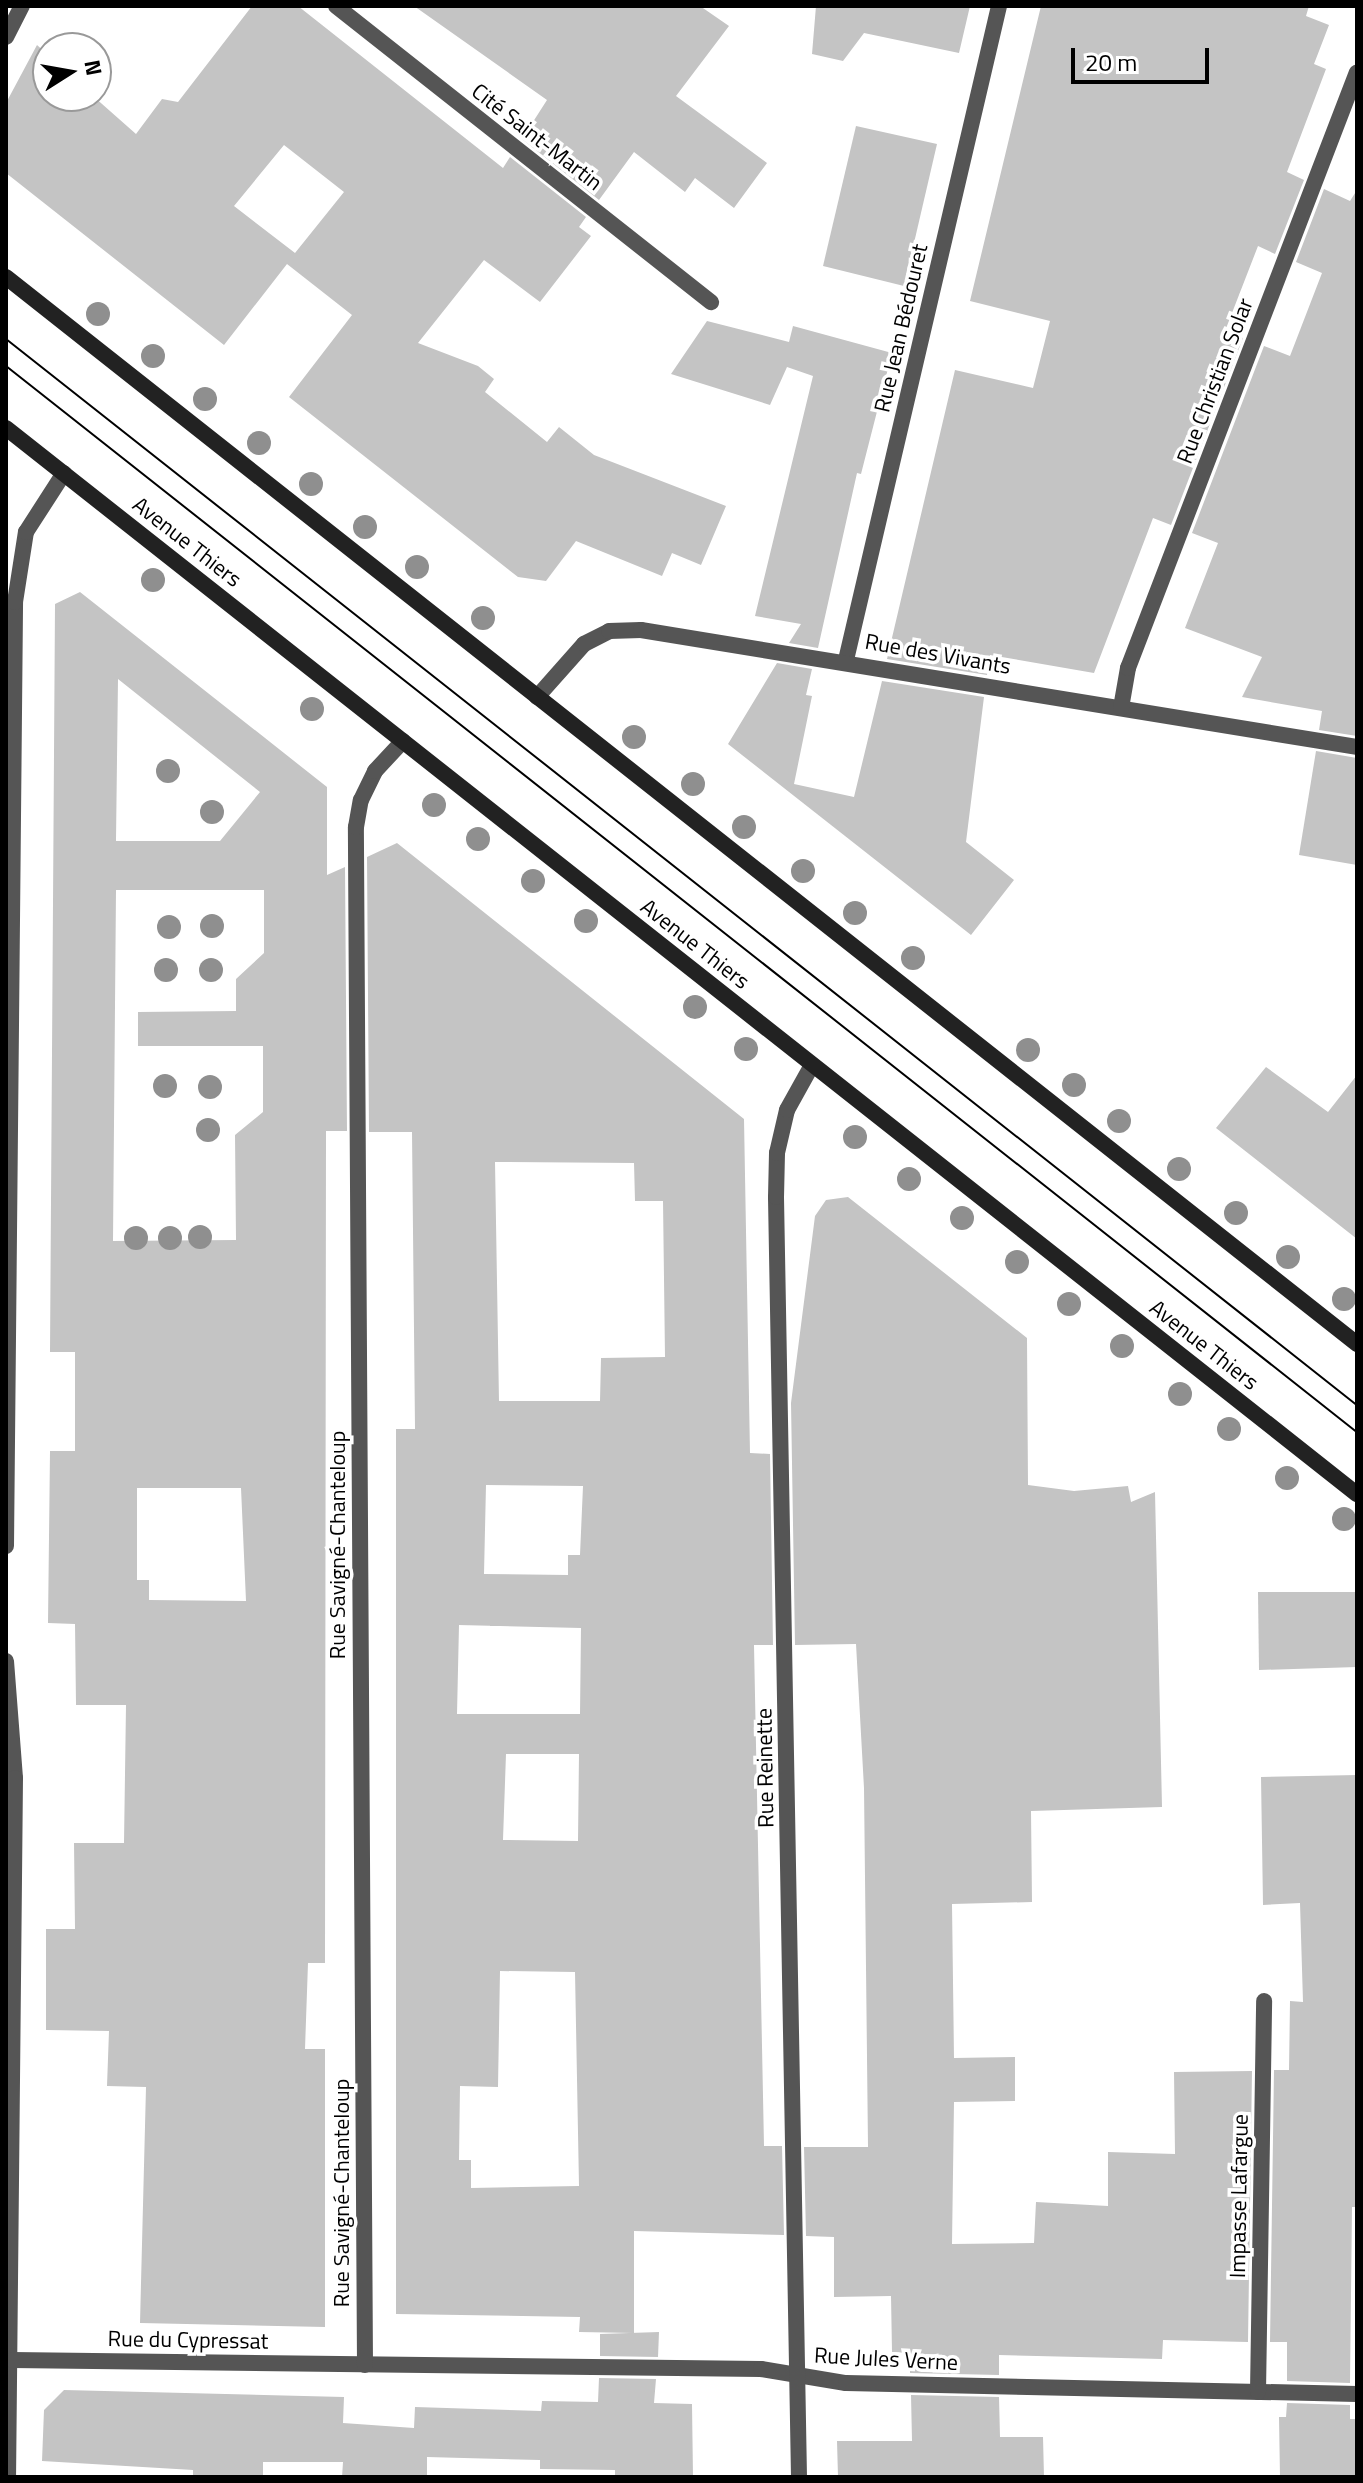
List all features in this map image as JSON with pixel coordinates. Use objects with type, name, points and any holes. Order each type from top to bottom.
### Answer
[{"type":"main road","points":[[6,277],[1357,1344]]},
{"type":"main road","name":"Avenue Thiers","points":[[6,428],[1357,1494]]},
{"type":"street","points":[[6,37],[22,6]]},
{"type":"street","name":"Cité Saint-Martin","points":[[336,6],[711,302]]},
{"type":"street","name":"Rue Jean Bédouret","points":[[846,660],[999,6]]},
{"type":"street","name":"Rue Christian Solar","points":[[1121,708],[1128,668],[1357,72]]},
{"type":"street","points":[[6,1546],[15,602],[26,532],[64,473]]},
{"type":"street","name":"Rue des Vivants","points":[[537,697],[584,644],[609,631],[674,632],[1357,747]]},
{"type":"street","name":"Rue Savigné-Chanteloup","points":[[365,2365],[356,827],[361,800],[375,771],[403,741]]},
{"type":"street","name":"Rue Reinette","points":[[799,2477],[776,1197],[777,1153],[787,1110],[812,1065]]},
{"type":"street","points":[[6,1661],[15,1778],[9,2227],[12,2360],[8,2477]]},
{"type":"street","name":"Impasse Lafargue","points":[[1258,2392],[1264,2001]]},
{"type":"street","name":"Rue du Cypressat","points":[[12,2360],[365,2365]]},
{"type":"street","name":"Rue Jules Verne","points":[[365,2365],[746,2369],[846,2383],[1357,2394]]},
{"type":"building","points":[[252,6],[298,6],[503,168],[510,157],[586,217],[579,227],[591,236],[540,302],[484,260],[418,343],[478,366],[494,379],[485,392],[547,442],[559,427],[594,455],[726,506],[701,565],[672,553],[662,576],[576,541],[546,581],[518,577],[289,397],[352,315],[287,264],[224,345],[6,173],[6,103],[32,54],[32,112],[111,112],[136,134],[162,99],[178,102]],"holes":[[[284,145],[344,192],[295,253],[234,206]]]},
{"type":"building","points":[[414,6],[700,6],[729,26],[676,96],[767,163],[734,208],[695,178],[685,192],[634,152],[599,200],[522,139],[547,100]]},
{"type":"building","points":[[816,6],[970,6],[959,53],[864,33],[843,61],[812,54]]},
{"type":"building","points":[[1041,6],[1309,6],[1306,16],[1329,25],[1314,64],[1326,69],[1287,172],[1304,180],[1275,254],[1258,246],[1225,331],[1243,338],[1171,525],[1153,518],[1094,673],[990,655],[987,675],[887,659],[955,370],[1033,388],[1050,321],[970,301]]},
{"type":"building","points":[[856,126],[937,144],[904,286],[823,266]]},
{"type":"building","points":[[1324,189],[1350,201],[1357,190],[1357,736],[1319,730],[1322,711],[1242,697],[1262,657],[1185,628],[1218,543],[1192,533],[1264,346],[1290,356],[1322,273],[1296,262]]},
{"type":"building","points":[[707,321],[789,342],[793,326],[892,353],[861,474],[857,473],[818,648],[789,643],[801,624],[755,616],[813,376],[787,367],[770,405],[671,374]]},
{"type":"building","points":[[80,592],[327,787],[327,875],[345,867],[347,1131],[326,1131],[325,1963],[308,1963],[305,2049],[325,2049],[325,2327],[140,2323],[146,2087],[107,2086],[109,2031],[46,2030],[46,1929],[75,1929],[74,1843],[124,1843],[126,1705],[76,1705],[75,1624],[48,1623],[50,1451],[75,1451],[75,1352],[50,1352],[55,604]],"holes":[[[118,679],[260,792],[220,841],[116,841]],[[116,890],[264,890],[264,953],[236,979],[236,1011],[138,1012],[138,1046],[263,1046],[263,1112],[235,1135],[236,1240],[113,1241]],[[137,1488],[241,1488],[246,1601],[149,1600],[149,1580],[137,1580]]]},
{"type":"building","points":[[777,663],[812,669],[806,695],[812,696],[794,784],[854,797],[882,681],[984,697],[966,842],[1014,880],[971,935],[728,744]]},
{"type":"building","points":[[1316,751],[1357,758],[1357,865],[1299,855]]},
{"type":"building","points":[[397,843],[744,1119],[750,1453],[770,1454],[773,1645],[754,1645],[764,2146],[782,2146],[784,2235],[634,2231],[634,2333],[579,2332],[580,2317],[396,2314],[396,1429],[415,1429],[412,1132],[369,1132],[367,857]],"holes":[[[495,1162],[634,1163],[635,1201],[663,1201],[665,1357],[601,1358],[600,1401],[499,1401]],[[486,1485],[583,1486],[580,1555],[568,1555],[568,1575],[484,1574]],[[459,1625],[581,1628],[580,1714],[457,1714]],[[506,1754],[579,1754],[578,1841],[503,1840]],[[500,1971],[575,1972],[579,2186],[471,2188],[471,2160],[459,2160],[460,2086],[498,2087]]]},
{"type":"building","points":[[1266,1067],[1328,1112],[1357,1075],[1357,1239],[1216,1128]]},
{"type":"building","points":[[848,1197],[1027,1338],[1028,1485],[1074,1491],[1128,1486],[1131,1502],[1155,1492],[1162,1807],[1031,1811],[1032,1902],[952,1904],[954,2058],[1015,2057],[1015,2101],[954,2102],[952,2244],[1034,2243],[1036,2202],[1108,2206],[1108,2152],[1175,2154],[1174,2072],[1252,2071],[1248,2342],[1163,2340],[1162,2359],[999,2355],[999,2375],[910,2373],[910,2353],[892,2352],[891,2296],[834,2297],[834,2237],[806,2236],[804,2147],[868,2147],[864,1788],[856,1644],[795,1645],[791,1403],[815,1216],[826,1200]]},
{"type":"building","points":[[1258,1592],[1357,1592],[1357,1667],[1259,1670]]},
{"type":"building","points":[[1357,1775],[1357,2207],[1352,2207],[1350,2383],[1287,2381],[1287,2342],[1270,2342],[1274,2070],[1289,2070],[1290,2001],[1303,2002],[1300,1903],[1263,1905],[1261,1777]]},
{"type":"building","points":[[659,2332],[658,2357],[600,2356],[600,2334]]},
{"type":"building","points":[[599,2378],[656,2379],[654,2403],[692,2404],[693,2477],[615,2477],[615,2470],[540,2469],[540,2460],[427,2457],[427,2477],[342,2477],[343,2462],[263,2462],[263,2477],[193,2477],[193,2470],[42,2461],[44,2410],[64,2390],[344,2397],[343,2423],[414,2428],[415,2407],[541,2411],[542,2401],[598,2402]]},
{"type":"building","points":[[911,2395],[999,2397],[1000,2437],[1043,2437],[1044,2477],[838,2477],[837,2441],[912,2441]]},
{"type":"building","points":[[1287,2403],[1350,2405],[1350,2419],[1357,2419],[1357,2477],[1280,2477],[1279,2417],[1286,2417]]},
{"type":"tram line","points":[[6,339],[1357,1405]]},
{"type":"tram line","points":[[6,366],[1357,1432]]}]
